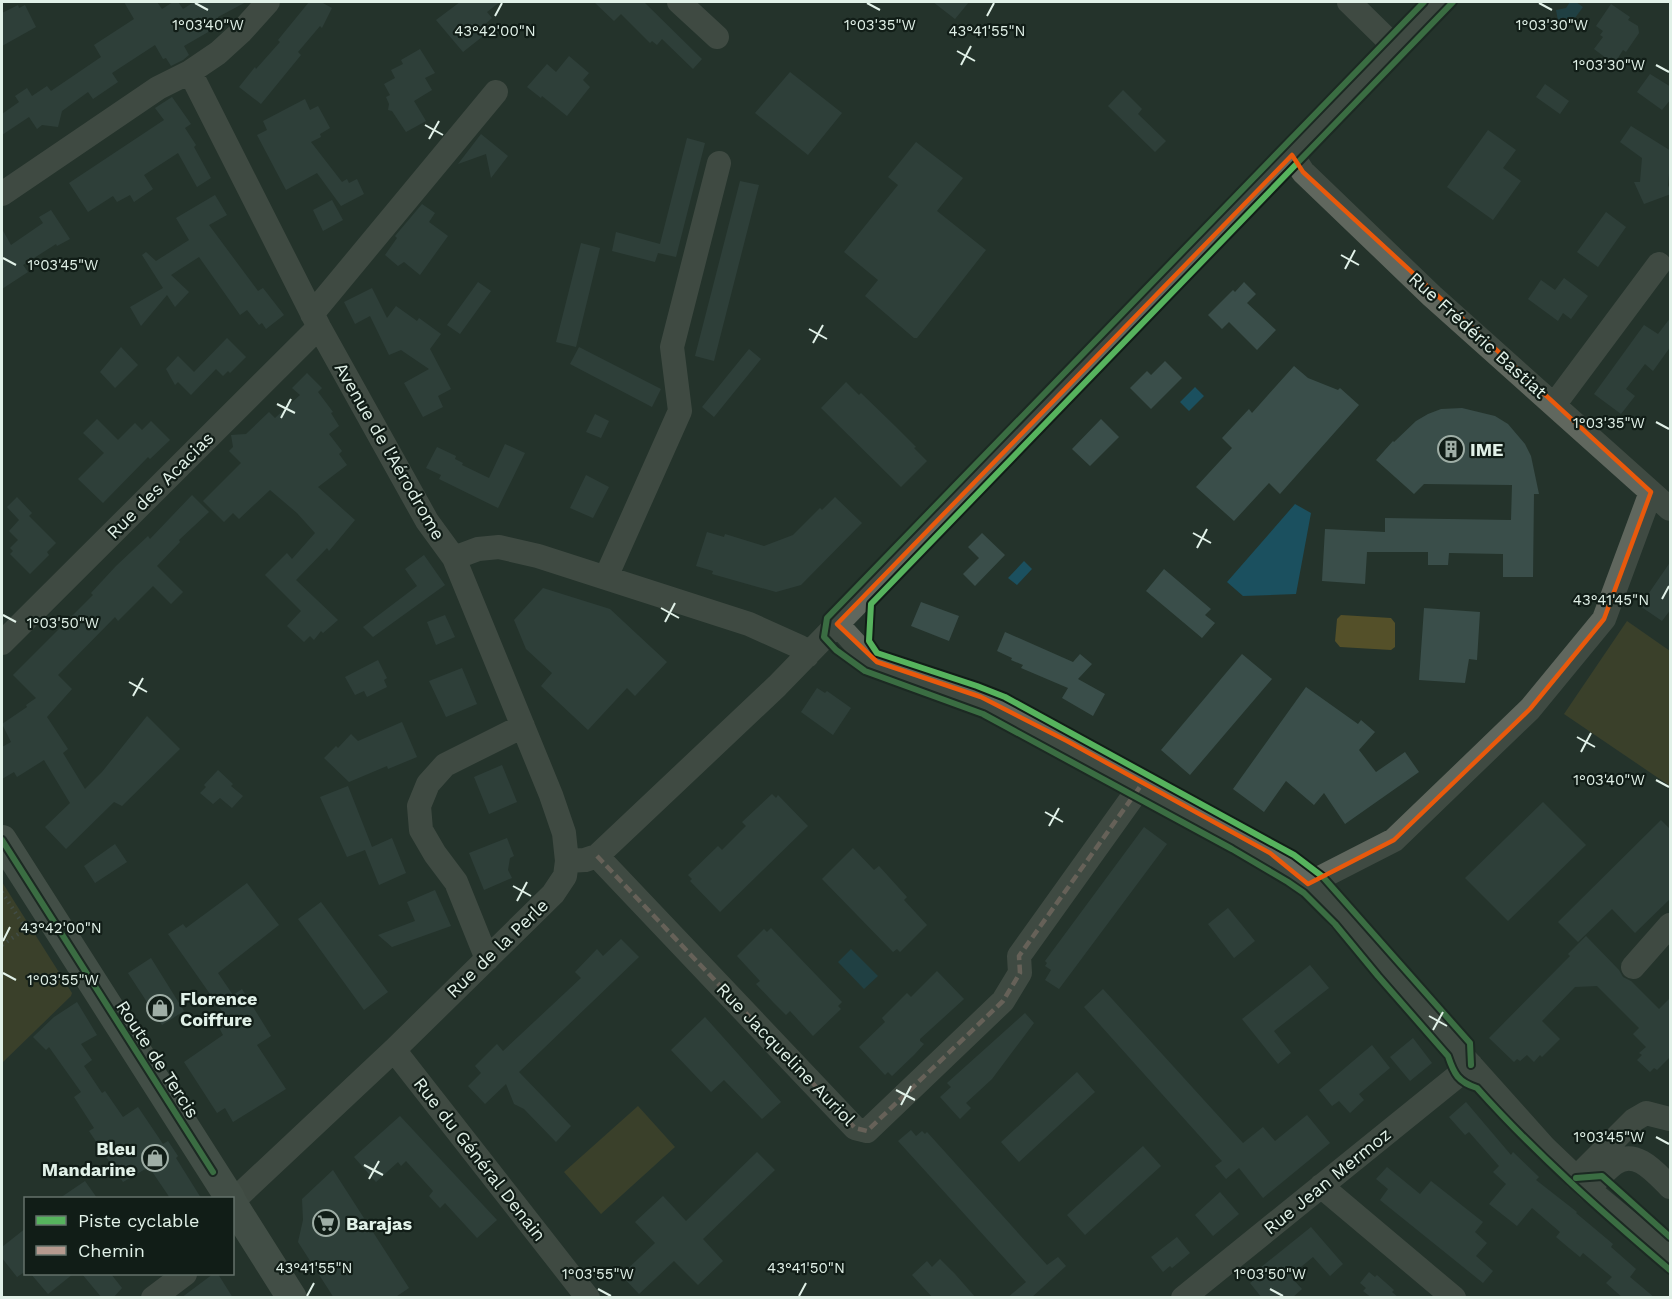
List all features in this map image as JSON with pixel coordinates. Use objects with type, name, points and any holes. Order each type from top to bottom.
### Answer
[{"type":"main road","name":"Route de Tercis","points":[[2,840],[37,922],[224,1197]]},
{"type":"main road","name":"Route de Tercis","points":[[235,1213],[292,1298]]},
{"type":"street","points":[[2,194],[158,88],[190,72],[218,53],[268,2]]},
{"type":"street","points":[[679,2],[717,37]]},
{"type":"street","points":[[1350,2],[1396,48]]},
{"type":"street","points":[[567,861],[585,860],[597,856],[769,694],[1442,2]]},
{"type":"street","name":"Avenue de l'Aérodrome","points":[[190,72],[315,321],[427,521],[454,558],[478,549],[499,547],[538,556],[749,624],[800,648],[807,656]]},
{"type":"street","name":"Rue des Acacias","points":[[2,643],[315,321],[496,92]]},
{"type":"street","name":"Rue Frédéric Bastiat","points":[[1292,155],[1303,172],[1432,296],[1671,509]]},
{"type":"street","points":[[606,577],[680,411],[672,347],[719,163]]},
{"type":"street","points":[[1554,405],[1659,264]]},
{"type":"street","points":[[1308,884],[1394,840],[1530,709],[1604,619],[1652,492]]},
{"type":"street","name":"Rue de la Perle","points":[[235,1213],[394,1050],[553,894],[564,876],[567,861],[564,833],[551,795],[454,558]]},
{"type":"street","points":[[837,624],[860,649],[877,662],[981,697],[1067,741],[1270,853],[1293,870],[1545,1148],[1582,1183],[1671,1257]]},
{"type":"street","points":[[487,959],[456,882],[421,830],[419,806],[428,784],[445,765],[523,726]]},
{"type":"street","name":"Rue Jacqueline Auriol","points":[[597,856],[855,1128],[867,1131],[1003,1001],[1020,973],[1019,957],[1142,784]]},
{"type":"street","points":[[1633,967],[1671,925]]},
{"type":"street","name":"Rue du Général Denain","points":[[394,1050],[588,1298]]},
{"type":"street","name":"Rue Jean Mermoz","points":[[1183,1298],[1472,1065]]},
{"type":"street","points":[[1582,1183],[1634,1120],[1646,1113],[1671,1119]]},
{"type":"street","points":[[1582,1183],[1624,1159],[1638,1160],[1651,1167],[1671,1187]]},
{"type":"street","points":[[1321,1186],[1454,1298]]},
{"type":"street","points":[[153,1298],[184,1275]]},
{"type":"path","points":[[2,892],[37,922],[2,945]]},
{"type":"highlighted area","points":[[1292,155],[1303,172],[1651,492],[1604,619],[1530,709],[1394,840],[1308,884],[1270,853],[1067,741],[981,697],[877,662],[837,624]]},
{"type":"shaded area","points":[[1341,615],[1391,618],[1395,623],[1395,647],[1391,650],[1340,647],[1335,641],[1337,619]]},
{"type":"shaded area","points":[[1627,621],[1670,651],[1670,786],[1564,714]]},
{"type":"shaded area","points":[[2,882],[72,993],[2,1063]]},
{"type":"shaded area","points":[[638,1106],[675,1147],[601,1214],[564,1172]]},
{"type":"water","points":[[1570,2],[1576,2],[1583,7],[1575,18],[1558,21],[1556,10],[1566,8]]},
{"type":"water","points":[[1195,387],[1204,396],[1189,411],[1180,402]]},
{"type":"water","points":[[1295,504],[1311,513],[1296,594],[1243,596],[1227,582]]},
{"type":"water","points":[[1024,561],[1032,569],[1017,585],[1008,578]]},
{"type":"water","points":[[851,949],[878,976],[864,989],[838,962]]},
{"type":"building","points":[[124,2],[157,2],[162,9],[173,2],[178,2],[183,9],[194,2],[246,2],[218,17],[222,24],[184,46],[189,55],[183,60],[171,66],[166,58],[163,59],[155,45],[112,73],[118,82],[93,99],[88,92],[62,111],[58,127],[42,125],[37,129],[29,117],[2,135],[2,114],[19,102],[15,96],[27,88],[32,96],[47,86],[51,91],[101,57],[94,45],[134,19]]},
{"type":"building","points":[[309,2],[321,2],[332,8],[322,28],[320,26],[298,52],[301,55],[261,104],[239,87],[280,42],[278,40]]},
{"type":"building","points":[[460,2],[500,2],[487,12],[492,18],[482,27],[487,33],[463,52],[436,20]]},
{"type":"building","points":[[594,2],[644,2],[702,59],[693,69],[662,39],[657,45],[652,41],[650,43],[621,14],[614,21]]},
{"type":"building","points":[[933,2],[969,2],[955,19]]},
{"type":"building","points":[[1611,4],[1630,17],[1628,20],[1638,26],[1639,33],[1626,52],[1623,50],[1614,64],[1594,49],[1603,37],[1600,35],[1603,31],[1596,26]]},
{"type":"building","points":[[18,5],[19,8],[25,5],[36,27],[2,46],[2,13]]},
{"type":"building","points":[[420,49],[435,73],[425,78],[432,90],[414,101],[426,121],[406,132],[392,111],[388,110],[389,104],[386,97],[390,95],[384,84],[395,78],[391,70],[403,64],[401,60]]},
{"type":"building","points":[[569,56],[589,73],[583,80],[590,87],[567,116],[527,87],[547,64],[556,72]]},
{"type":"building","points":[[790,72],[842,113],[808,155],[755,113]]},
{"type":"building","points":[[1650,74],[1671,87],[1671,99],[1662,110],[1637,92]]},
{"type":"building","points":[[1545,84],[1569,101],[1560,114],[1536,97]]},
{"type":"building","points":[[1123,90],[1142,109],[1138,114],[1166,141],[1155,152],[1108,106]]},
{"type":"building","points":[[172,97],[191,124],[185,128],[196,145],[194,147],[211,178],[197,187],[178,153],[144,175],[153,189],[134,202],[130,195],[117,202],[113,196],[88,212],[69,183],[164,120],[155,108]]},
{"type":"building","points":[[305,99],[310,110],[318,106],[330,128],[320,134],[321,137],[311,142],[342,182],[347,179],[349,183],[357,179],[364,194],[341,206],[317,173],[286,190],[257,135],[267,130],[263,121]]},
{"type":"building","points":[[1631,126],[1671,151],[1668,185],[1671,194],[1644,204],[1634,182],[1640,182],[1642,158],[1620,142]]},
{"type":"building","points":[[1488,130],[1516,150],[1503,168],[1521,181],[1493,220],[1447,187]]},
{"type":"building","points":[[481,134],[508,156],[491,178],[486,154],[458,164]]},
{"type":"building","points":[[687,138],[705,143],[676,257],[658,253],[655,262],[612,251],[616,232],[660,244]]},
{"type":"building","points":[[916,142],[963,178],[937,211],[986,250],[917,338],[914,338],[865,296],[878,280],[844,252],[898,185],[888,177]]},
{"type":"building","points":[[740,181],[759,185],[714,361],[695,356]]},
{"type":"building","points":[[215,195],[227,215],[209,225],[258,291],[263,288],[284,315],[266,329],[262,323],[259,325],[247,310],[240,315],[199,257],[171,275],[189,292],[175,307],[167,295],[141,326],[130,307],[163,288],[142,255],[146,252],[156,261],[189,240],[176,218]]},
{"type":"building","points":[[332,200],[343,220],[323,231],[313,210]]},
{"type":"building","points":[[422,204],[435,213],[429,222],[448,236],[420,275],[404,262],[398,266],[385,255],[397,238],[395,236]]},
{"type":"building","points":[[51,210],[70,239],[57,246],[56,244],[23,265],[28,272],[2,289],[2,229],[11,245],[43,223],[39,217]]},
{"type":"building","points":[[1606,212],[1626,227],[1598,267],[1577,252]]},
{"type":"building","points":[[581,243],[600,248],[576,347],[556,342]]},
{"type":"building","points":[[1564,278],[1588,296],[1571,319],[1563,313],[1558,321],[1528,299],[1541,280],[1555,290]]},
{"type":"building","points":[[478,282],[491,291],[460,334],[447,325]]},
{"type":"building","points":[[1244,282],[1256,294],[1247,303],[1276,330],[1257,350],[1229,322],[1222,329],[1208,315]]},
{"type":"building","points":[[372,288],[387,318],[396,306],[417,321],[419,318],[441,334],[430,349],[451,389],[438,396],[443,407],[423,417],[404,383],[429,369],[401,350],[389,355],[370,316],[355,324],[344,302]]},
{"type":"building","points":[[1671,317],[1671,346],[1653,371],[1645,364],[1626,389],[1635,396],[1621,414],[1594,394],[1644,325],[1658,334]]},
{"type":"building","points":[[227,338],[246,357],[230,373],[228,371],[223,376],[216,369],[191,395],[178,382],[175,385],[166,369],[178,356],[194,372]]},
{"type":"building","points":[[121,347],[138,365],[115,388],[100,372]]},
{"type":"building","points":[[579,347],[661,389],[652,407],[570,364]]},
{"type":"building","points":[[749,349],[761,359],[714,417],[702,407]]},
{"type":"building","points":[[1165,361],[1182,378],[1151,409],[1130,388],[1147,371],[1151,375]]},
{"type":"building","points":[[1294,366],[1308,378],[1338,390],[1340,388],[1359,405],[1280,494],[1269,483],[1234,521],[1196,487],[1232,448],[1222,438],[1249,409],[1252,413]]},
{"type":"building","points":[[307,373],[322,388],[318,392],[333,412],[331,413],[339,426],[329,434],[342,451],[339,454],[347,465],[318,487],[355,520],[329,551],[327,548],[296,580],[338,620],[323,633],[321,631],[314,640],[310,636],[304,642],[287,626],[301,611],[265,575],[287,553],[292,559],[315,533],[297,513],[270,490],[239,519],[233,513],[224,522],[203,501],[241,463],[229,451],[233,447],[231,435],[246,434],[269,412],[275,418],[300,395],[292,388]]},
{"type":"building","points":[[846,382],[859,395],[861,393],[895,426],[927,461],[901,487],[821,408]]},
{"type":"building","points":[[1462,408],[1495,416],[1508,424],[1525,444],[1531,456],[1539,494],[1534,494],[1533,577],[1503,577],[1503,554],[1449,553],[1448,565],[1428,565],[1428,552],[1367,552],[1365,584],[1322,581],[1325,529],[1385,532],[1385,518],[1511,520],[1512,485],[1424,484],[1414,494],[1376,460],[1416,421],[1441,409]]},
{"type":"building","points":[[595,414],[609,421],[601,438],[586,432]]},
{"type":"building","points":[[97,419],[118,440],[135,423],[142,430],[151,421],[170,440],[150,459],[148,457],[103,503],[78,479],[104,453],[83,433]]},
{"type":"building","points":[[1101,419],[1119,437],[1090,466],[1072,449]]},
{"type":"building","points":[[505,444],[525,453],[498,508],[439,479],[441,475],[426,468],[437,447],[456,456],[455,459],[463,463],[462,465],[489,478]]},
{"type":"building","points":[[586,475],[609,487],[593,518],[570,508]]},
{"type":"building","points":[[192,495],[209,512],[179,540],[180,542],[157,566],[183,592],[171,604],[153,586],[118,621],[115,617],[58,675],[72,689],[47,717],[68,749],[63,753],[85,789],[102,772],[147,716],[180,749],[122,806],[114,802],[66,849],[45,827],[70,803],[44,760],[17,777],[14,772],[2,779],[2,747],[11,742],[2,724],[36,698],[13,675],[93,595],[91,593],[116,566],[148,536],[150,539]]},
{"type":"building","points":[[17,497],[32,513],[29,516],[56,543],[47,552],[49,555],[30,574],[10,554],[13,551],[10,548],[18,540],[9,531],[19,520],[7,507]]},
{"type":"building","points":[[835,497],[862,523],[801,585],[776,592],[712,574],[713,571],[696,566],[707,532],[724,537],[725,534],[764,546],[793,535],[820,508],[822,510]]},
{"type":"building","points":[[982,533],[1005,555],[975,586],[963,574],[979,558],[968,547]]},
{"type":"building","points":[[424,555],[445,585],[373,637],[363,627],[417,586],[405,569]]},
{"type":"building","points":[[1671,561],[1671,609],[1662,621],[1640,606]]},
{"type":"building","points":[[1164,569],[1211,609],[1205,615],[1215,623],[1202,638],[1146,591]]},
{"type":"building","points":[[543,588],[610,609],[667,662],[635,696],[627,688],[588,730],[541,686],[552,673],[526,649],[514,620]]},
{"type":"building","points":[[921,602],[959,616],[949,641],[911,626]]},
{"type":"building","points":[[1424,608],[1480,612],[1477,660],[1469,659],[1465,683],[1419,680]]},
{"type":"building","points":[[445,615],[455,637],[436,645],[427,622]]},
{"type":"building","points":[[1005,632],[1073,662],[1080,654],[1092,664],[1078,679],[1105,694],[1093,716],[1062,698],[1068,688],[1021,668],[1023,665],[997,651]]},
{"type":"building","points":[[1242,654],[1272,679],[1190,775],[1161,750]]},
{"type":"building","points":[[378,660],[387,678],[384,680],[387,687],[367,697],[364,691],[355,695],[345,677]]},
{"type":"building","points":[[462,668],[477,704],[446,717],[429,681]]},
{"type":"building","points":[[1306,687],[1358,724],[1361,720],[1375,732],[1359,750],[1376,772],[1405,752],[1419,772],[1345,824],[1324,793],[1314,805],[1286,781],[1264,812],[1233,789]]},
{"type":"building","points":[[817,688],[825,693],[827,691],[851,708],[833,735],[801,712]]},
{"type":"building","points":[[402,722],[417,757],[388,769],[387,766],[349,782],[324,758],[336,746],[338,748],[351,734],[358,741]]},
{"type":"building","points":[[502,765],[517,802],[489,814],[474,777]]},
{"type":"building","points":[[218,770],[243,796],[232,808],[220,798],[213,804],[200,793]]},
{"type":"building","points":[[348,786],[372,847],[392,838],[406,873],[379,885],[365,850],[347,857],[320,797]]},
{"type":"building","points":[[772,794],[776,798],[778,795],[808,826],[720,912],[690,881],[692,879],[688,875],[718,846],[722,850],[746,826],[742,822]]},
{"type":"building","points":[[1543,802],[1586,845],[1508,921],[1465,878]]},
{"type":"building","points":[[1661,820],[1671,830],[1671,898],[1635,933],[1612,909],[1578,942],[1558,922]]},
{"type":"building","points":[[1144,827],[1167,844],[1059,989],[1045,980],[1051,970],[1045,966],[1047,963],[1045,961]]},
{"type":"building","points":[[507,838],[514,856],[510,858],[508,870],[512,878],[484,890],[469,853]]},
{"type":"building","points":[[115,844],[127,862],[95,883],[84,866]]},
{"type":"building","points":[[853,848],[874,870],[879,866],[907,897],[904,900],[927,925],[900,952],[897,949],[893,952],[822,879]]},
{"type":"building","points":[[247,883],[279,925],[218,973],[233,995],[242,989],[271,1036],[257,1045],[286,1089],[233,1122],[225,1108],[217,1113],[184,1062],[223,1035],[215,1020],[224,1014],[168,934],[183,924],[186,928]]},
{"type":"building","points":[[435,890],[451,926],[392,947],[378,935],[415,921],[407,902]]},
{"type":"building","points":[[321,902],[388,992],[364,1010],[298,919]]},
{"type":"building","points":[[1228,908],[1255,941],[1234,958],[1208,924]]},
{"type":"building","points":[[771,928],[842,1002],[838,1006],[841,1009],[813,1036],[790,1011],[786,1015],[773,1002],[756,984],[760,981],[737,956],[764,929],[767,932]]},
{"type":"building","points":[[1586,936],[1623,977],[1631,981],[1659,1009],[1671,997],[1671,1056],[1657,1070],[1654,1068],[1650,1072],[1637,1060],[1642,1055],[1639,1053],[1646,1047],[1633,1034],[1639,1028],[1597,986],[1575,987],[1542,1021],[1560,1039],[1534,1062],[1527,1055],[1520,1061],[1517,1059],[1514,1062],[1489,1038],[1570,956],[1568,954]]},
{"type":"building","points":[[621,939],[639,957],[519,1072],[571,1126],[556,1142],[524,1109],[514,1104],[506,1084],[485,1104],[468,1086],[481,1073],[475,1066],[497,1044],[503,1051],[581,978],[575,972],[597,949],[603,956]]},
{"type":"building","points":[[151,958],[184,1011],[162,1025],[128,973]]},
{"type":"building","points":[[1310,965],[1329,988],[1274,1031],[1291,1053],[1278,1064],[1242,1019]]},
{"type":"building","points":[[937,971],[964,999],[920,1039],[924,1044],[914,1055],[892,1076],[888,1072],[885,1075],[859,1047],[885,1022],[882,1018],[907,993],[911,997]]},
{"type":"building","points":[[1103,989],[1243,1143],[1263,1127],[1275,1141],[1307,1115],[1330,1143],[1263,1198],[1239,1168],[1226,1179],[1215,1166],[1222,1161],[1084,1007]]},
{"type":"building","points":[[77,1002],[97,1035],[81,1044],[92,1060],[84,1066],[102,1093],[105,1091],[123,1117],[138,1107],[163,1144],[168,1141],[200,1197],[169,1197],[151,1170],[147,1168],[123,1182],[89,1131],[94,1128],[74,1097],[81,1092],[49,1047],[46,1050],[33,1037],[54,1017]]},
{"type":"building","points":[[1025,1013],[1034,1023],[992,1079],[966,1103],[971,1108],[960,1119],[940,1097],[951,1087],[947,1083]]},
{"type":"building","points":[[705,1017],[781,1102],[762,1119],[724,1080],[711,1092],[671,1050]]},
{"type":"building","points":[[1413,1038],[1432,1063],[1410,1081],[1390,1057]]},
{"type":"building","points":[[1372,1045],[1390,1068],[1359,1094],[1364,1100],[1350,1113],[1339,1101],[1332,1106],[1319,1090]]},
{"type":"building","points":[[1077,1072],[1095,1092],[1019,1162],[1001,1142]]},
{"type":"building","points":[[1466,1102],[1511,1155],[1513,1152],[1539,1177],[1536,1180],[1613,1244],[1611,1247],[1636,1269],[1630,1277],[1655,1298],[1623,1298],[1606,1283],[1612,1277],[1583,1253],[1580,1257],[1556,1237],[1560,1232],[1532,1208],[1517,1226],[1489,1204],[1506,1184],[1493,1172],[1499,1166],[1469,1132],[1465,1135],[1449,1117]]},
{"type":"building","points":[[400,1116],[497,1220],[477,1238],[445,1203],[440,1208],[429,1196],[433,1191],[406,1161],[401,1166],[398,1162],[376,1182],[354,1157]]},
{"type":"building","points":[[911,1130],[916,1136],[922,1131],[925,1134],[927,1132],[1047,1265],[1058,1257],[1066,1266],[1031,1298],[1007,1298],[1026,1282],[898,1141]]},
{"type":"building","points":[[1143,1146],[1161,1166],[1085,1235],[1067,1215]]},
{"type":"building","points":[[757,1152],[775,1170],[703,1239],[723,1261],[698,1285],[674,1261],[639,1294],[621,1275],[655,1243],[635,1222],[663,1196],[686,1221]]},
{"type":"building","points":[[1387,1167],[1420,1194],[1431,1181],[1483,1222],[1475,1232],[1487,1243],[1476,1256],[1493,1271],[1483,1283],[1380,1200],[1388,1189],[1376,1179]]},
{"type":"building","points":[[333,1170],[409,1288],[394,1298],[334,1298],[298,1242],[303,1220],[302,1199]]},
{"type":"building","points":[[85,1181],[96,1197],[61,1197]]},
{"type":"building","points":[[1220,1192],[1239,1214],[1213,1236],[1195,1215]]},
{"type":"building","points":[[1311,1227],[1343,1264],[1330,1276],[1313,1257],[1290,1276],[1302,1289],[1292,1298],[1262,1298],[1250,1283],[1258,1276],[1255,1272]]},
{"type":"building","points":[[24,1230],[24,1272],[17,1277],[2,1258],[2,1247]]},
{"type":"building","points":[[1177,1237],[1190,1253],[1172,1268],[1170,1266],[1163,1272],[1151,1257]]},
{"type":"building","points":[[940,1259],[976,1298],[933,1298],[912,1275],[927,1261],[932,1267]]},
{"type":"building","points":[[1369,1272],[1375,1277],[1377,1275],[1394,1290],[1392,1292],[1399,1298],[1372,1298],[1363,1291],[1366,1288],[1360,1283]]},
{"type":"building","points":[[32,1275],[72,1275],[48,1294]]},
{"type":"building","points":[[83,1275],[112,1275],[122,1288],[113,1298],[102,1298]]},
{"type":"building","points":[[212,1275],[219,1275],[233,1298],[181,1298]]},
{"type":"marked path","points":[[597,856],[855,1128],[867,1131],[1003,1001],[1020,973],[1019,956],[1142,784]]},
{"type":"cycle path","points":[[1424,2],[827,618],[824,637],[836,650],[865,671],[983,714],[1232,849],[1304,893],[1335,924],[1448,1056],[1458,1076],[1465,1083],[1477,1088],[1570,1182],[1670,1270]]},
{"type":"cycle path","points":[[1453,2],[871,604],[869,641],[877,653],[1005,697],[1294,855],[1323,877],[1470,1043],[1471,1065]]},
{"type":"cycle path","points":[[2,840],[213,1172]]},
{"type":"cycle path","points":[[1576,1178],[1602,1176],[1670,1237]]},
{"type":"place","name":"IME","points":[[1451,449]]},
{"type":"place","name":"Florence Coiffure","points":[[160,1008]]},
{"type":"place","name":"Bleu Mandarine","points":[[155,1158]]},
{"type":"place","name":"Barajas","points":[[326,1223]]}]
